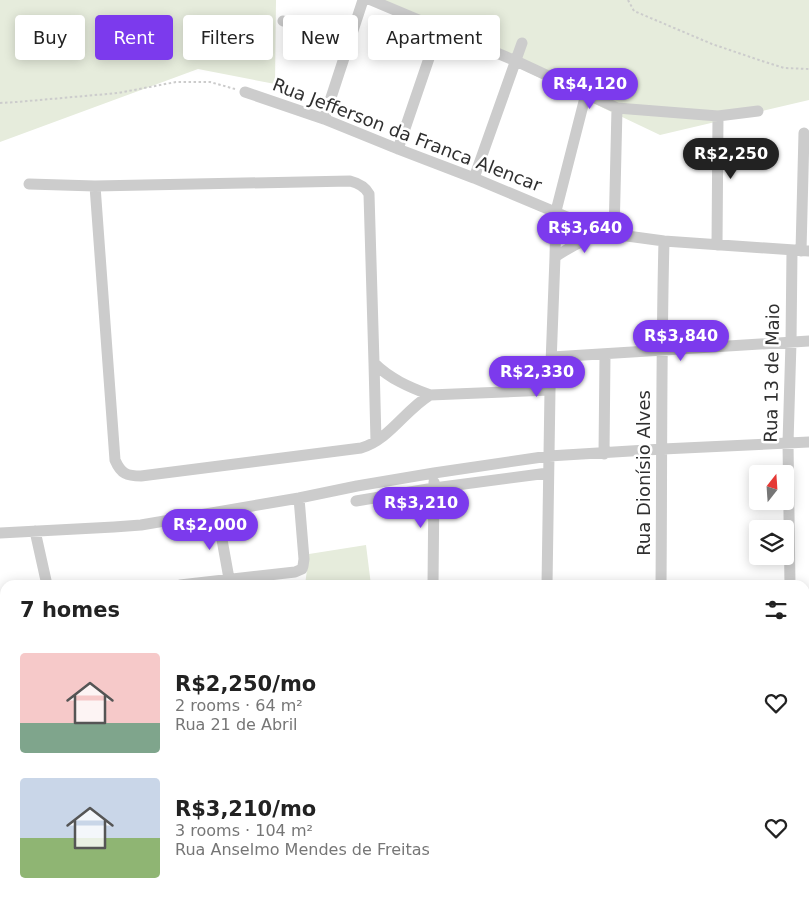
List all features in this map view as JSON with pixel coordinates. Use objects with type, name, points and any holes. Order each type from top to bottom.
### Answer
[{"type":"street","points":[[358,16],[363,0]]},
{"type":"street","points":[[370,0],[406,15]]},
{"type":"street","points":[[474,178],[522,43]]},
{"type":"street","points":[[500,54],[617,108],[718,116],[758,111]]},
{"type":"street","points":[[324,119],[344,60]]},
{"type":"street","points":[[398,149],[428,60]]},
{"type":"street","points":[[547,580],[548,472],[556,211],[590,78]]},
{"type":"street","name":"Rua Jefferson da Franca Alencar","points":[[245,92],[324,119],[609,234]]},
{"type":"street","points":[[609,234],[617,108]]},
{"type":"street","points":[[717,245],[718,116]]},
{"type":"street","name":"Rua 13 de Maio","points":[[790,580],[788,443],[791,342],[801,251],[804,133]]},
{"type":"street","points":[[29,184],[95,186],[350,181],[363,186],[369,194],[376,442]]},
{"type":"street","points":[[95,186],[114,454],[117,465],[122,472],[134,476],[361,448],[376,442],[417,404],[430,395]]},
{"type":"street","points":[[556,257],[568,248],[589,238],[609,234],[664,241],[801,251]]},
{"type":"street","name":"Rua Dionísio Alves","points":[[661,580],[663,449],[661,350],[664,241]]},
{"type":"street","points":[[552,357],[809,341]]},
{"type":"street","points":[[604,454],[605,355]]},
{"type":"street","points":[[374,363],[392,378],[430,395],[550,390]]},
{"type":"street","points":[[0,533],[142,525],[357,486],[549,456],[809,442]]},
{"type":"street","points":[[356,501],[548,472]]},
{"type":"street","points":[[434,473],[434,580]]},
{"type":"street","points":[[242,580],[299,571],[304,566],[299,498]]},
{"type":"street","points":[[217,512],[229,580]]},
{"type":"street","points":[[35,531],[46,580]]},
{"type":"path","points":[[628,0],[634,11],[712,44],[784,68],[809,68]]},
{"type":"path","points":[[0,103],[118,93],[176,82],[210,82],[245,92]]},
{"type":"green space","points":[[0,0],[276,0],[275,84],[198,69],[0,142]]},
{"type":"green space","points":[[376,0],[809,0],[809,100],[660,135],[500,59],[500,15],[408,15]]},
{"type":"green space","points":[[366,545],[370,580],[306,580],[309,554]]}]
